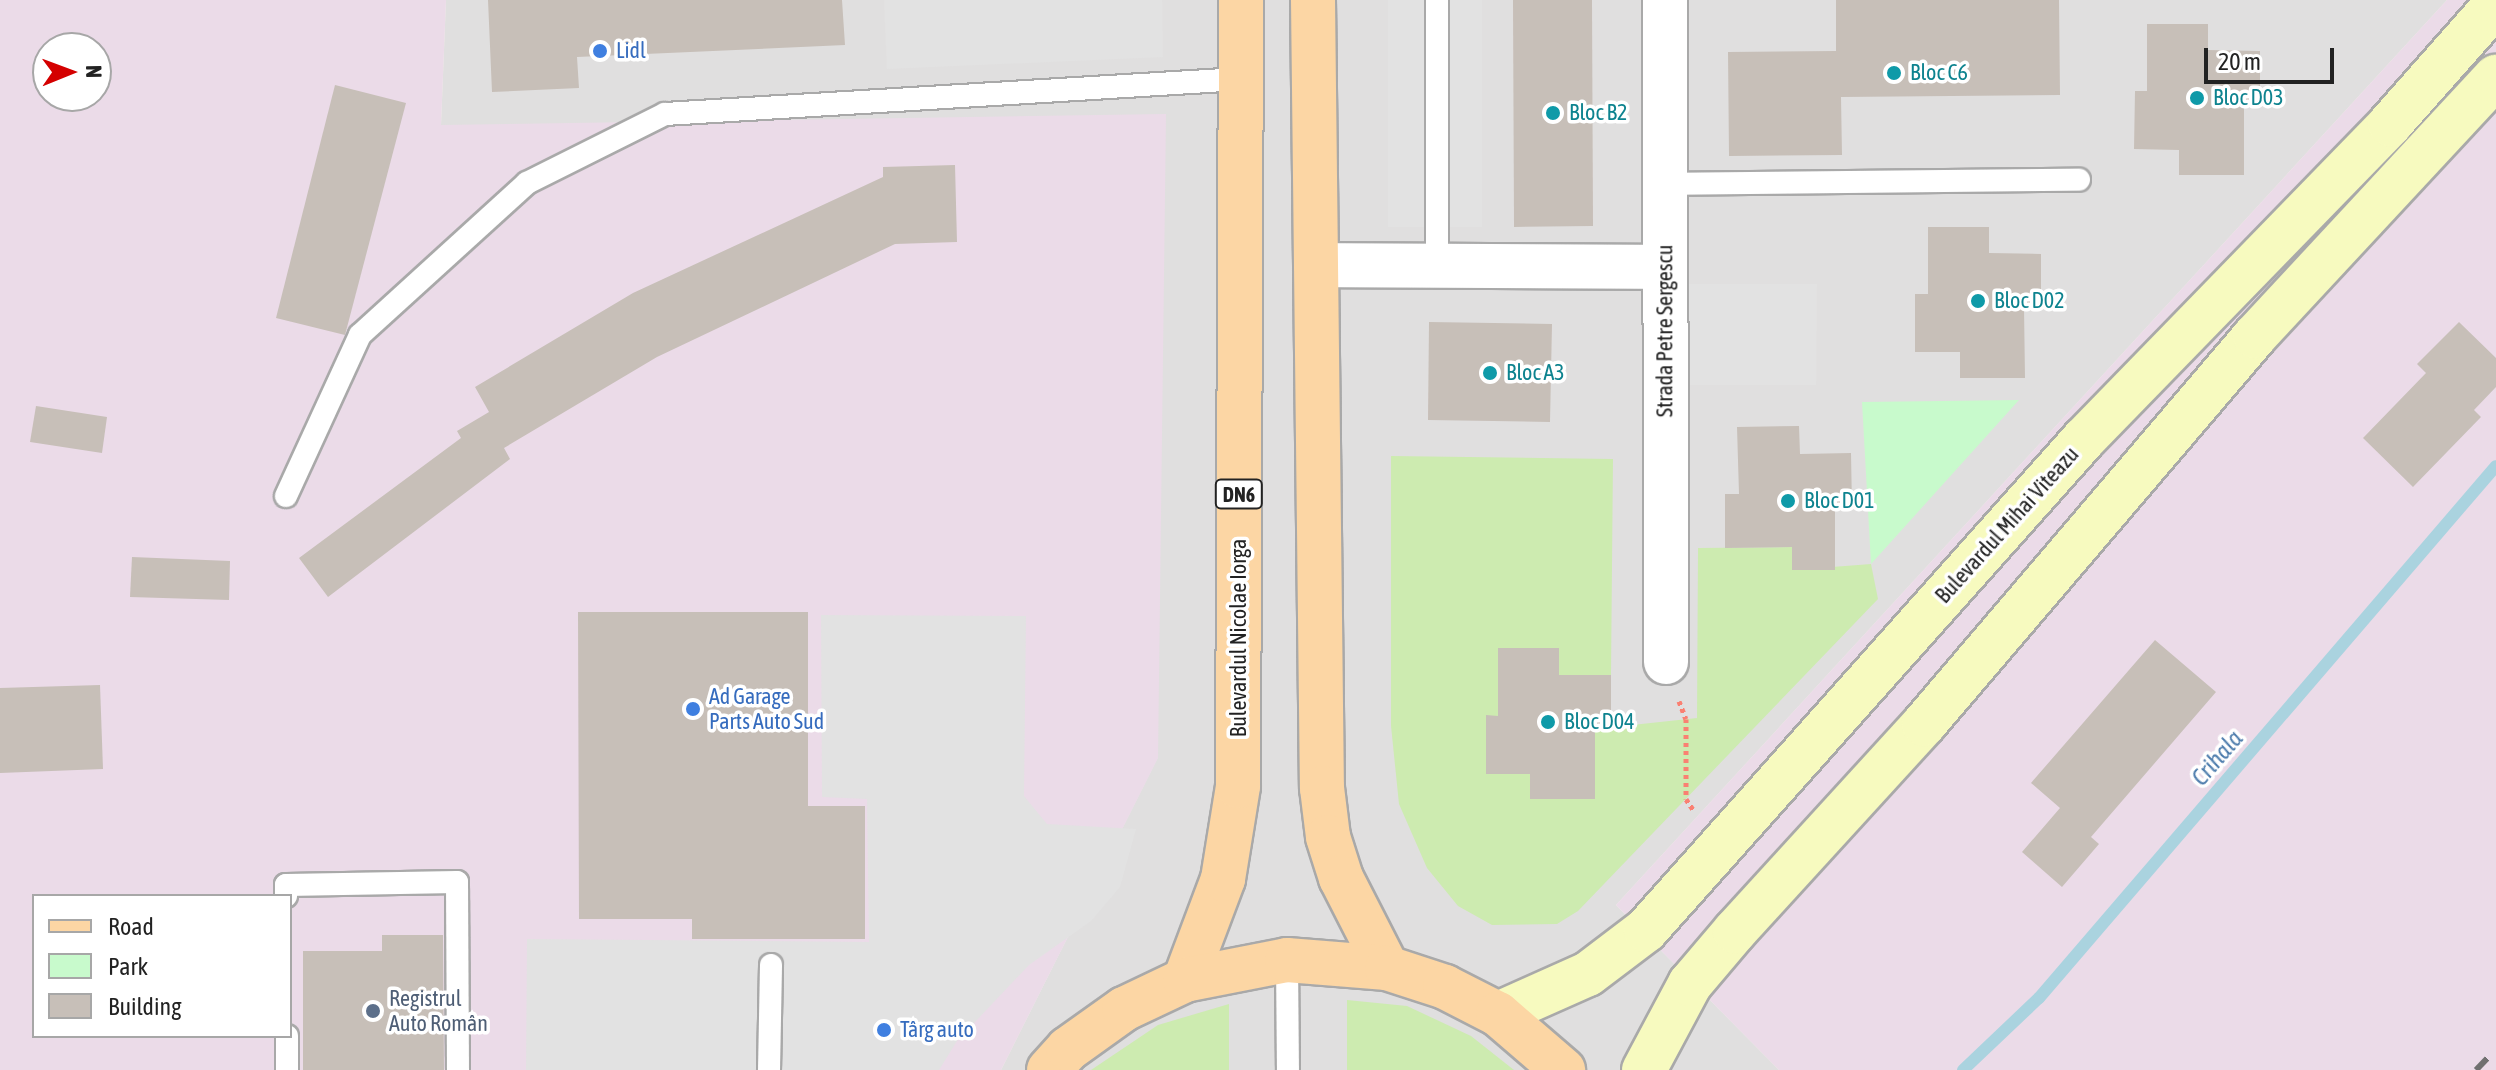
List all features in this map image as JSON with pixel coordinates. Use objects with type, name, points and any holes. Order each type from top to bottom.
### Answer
[{"type":"main road","name":"Bulevardul Nicolae Iorga","points":[[1185,980],[1223,879],[1238,786],[1241,0]]},
{"type":"main road","points":[[1313,0],[1322,788],[1328,837],[1341,878],[1387,968]]},
{"type":"main road","name":"Bulevardul Mihai Viteazu","points":[[1498,1014],[1588,974],[1646,930],[2084,439],[2390,124],[2496,4]]},
{"type":"main road","points":[[1644,1070],[1690,984],[1708,963],[1924,724],[2255,336],[2496,77]]},
{"type":"main road","points":[[2222,298],[2255,336]]},
{"type":"main road","points":[[1049,1070],[1068,1049],[1124,1009],[1185,980],[1235,966],[1287,960],[1387,968],[1445,987],[1498,1014],[1563,1070]]},
{"type":"street","name":"Strada Petre Sergescu","points":[[1665,0],[1666,662]]},
{"type":"street","points":[[1316,265],[1665,267]]},
{"type":"lane","points":[[1437,0],[1437,266]]},
{"type":"lane","points":[[286,496],[360,335],[527,183],[665,114],[1241,79]]},
{"type":"lane","points":[[1664,184],[2079,180]]},
{"type":"lane","points":[[286,894],[286,885],[457,882],[458,1070]]},
{"type":"lane","points":[[1287,960],[1288,1070]]},
{"type":"lane","points":[[769,1070],[771,965]]},
{"type":"lane","points":[[287,1038],[287,1070]]},
{"type":"path","points":[[1666,662],[1686,719],[1686,799],[1718,849]]},
{"type":"shaded area","points":[[0,0],[446,0],[441,125],[1166,114],[1158,758],[1001,1070],[0,1070]]},
{"type":"shaded area","points":[[446,0],[2447,0],[1616,905],[1779,1070],[1001,1070],[1158,757],[441,125]]},
{"type":"shaded area","points":[[884,0],[1162,0],[1163,57],[887,69]]},
{"type":"shaded area","points":[[1388,0],[1482,0],[1482,227],[1388,227]]},
{"type":"shaded area","points":[[2447,0],[2496,0],[2496,1070],[1779,1070],[1616,905]]},
{"type":"shaded area","points":[[1665,284],[1817,284],[1816,385],[1665,385]]},
{"type":"shaded area","points":[[821,615],[1026,616],[1024,796],[1047,824],[1136,829],[1120,887],[1091,921],[1029,965],[957,1041],[939,1070],[526,1070],[527,939],[869,942],[867,799],[822,797]]},
{"type":"green space","points":[[2019,400],[1871,564],[1862,402]]},
{"type":"green space","points":[[1391,456],[1613,459],[1611,675],[1559,675],[1559,648],[1498,716],[1486,716],[1486,773],[1530,774],[1530,798],[1595,798],[1595,729],[1697,718],[1698,548],[1792,547],[1793,570],[1871,564],[1878,599],[1578,911],[1557,924],[1492,925],[1458,906],[1427,868],[1399,804],[1391,726]]},
{"type":"green space","points":[[1347,1000],[1407,1006],[1471,1036],[1514,1070],[1347,1070]]},
{"type":"green space","points":[[1229,1004],[1229,1070],[1091,1070],[1158,1025]]},
{"type":"building","name":"Lidl","points":[[488,0],[842,0],[845,45],[577,57],[579,88],[492,92]]},
{"type":"building","name":"Bloc B2","points":[[1513,0],[1592,0],[1593,226],[1514,227]]},
{"type":"building","name":"Bloc C6","points":[[1836,0],[2059,0],[2060,95],[1841,97],[1842,155],[1729,156],[1728,52],[1836,51]]},
{"type":"building","name":"Bloc D03","points":[[2147,24],[2208,24],[2208,50],[2260,51],[2260,104],[2244,105],[2244,175],[2179,175],[2179,150],[2134,149],[2135,91],[2147,91]]},
{"type":"building","points":[[335,85],[406,103],[345,335],[276,318]]},
{"type":"building","points":[[955,165],[957,242],[895,244],[657,357],[504,448],[510,459],[328,597],[299,558],[461,438],[457,431],[489,412],[475,387],[633,293],[883,177],[883,167]]},
{"type":"building","name":"Bloc D02","points":[[1928,227],[1989,227],[1989,253],[2041,254],[2041,307],[2024,307],[2025,378],[1960,378],[1960,352],[1915,352],[1915,294],[1928,294]]},
{"type":"building","name":"Bloc A3","points":[[1429,322],[1552,324],[1550,422],[1428,420]]},
{"type":"building","points":[[2459,322],[2496,358],[2496,387],[2474,410],[2481,417],[2413,487],[2363,438],[2426,373],[2417,364]]},
{"type":"building","points":[[36,406],[107,417],[102,453],[30,442]]},
{"type":"building","name":"Bloc D01","points":[[1799,426],[1800,454],[1851,453],[1852,507],[1835,508],[1835,570],[1792,570],[1792,547],[1725,548],[1725,494],[1739,494],[1737,427]]},
{"type":"building","points":[[132,557],[230,561],[229,600],[130,597]]},
{"type":"building","name":"Ad Garage Parts Auto Sud","points":[[578,612],[808,612],[808,806],[865,806],[865,939],[692,939],[692,919],[579,919]]},
{"type":"building","points":[[2155,640],[2216,692],[2091,837],[2099,844],[2062,887],[2022,852],[2060,808],[2031,783]]},
{"type":"building","name":"Bloc D04","points":[[1498,648],[1559,648],[1559,675],[1611,675],[1611,729],[1595,729],[1595,799],[1530,799],[1530,774],[1486,774],[1486,715],[1498,716]]},
{"type":"building","points":[[100,685],[103,769],[0,773],[0,688]]},
{"type":"building","name":"Registrul Auto Român","points":[[382,935],[443,935],[444,1070],[303,1070],[303,951],[382,951]]},
{"type":"waterway","name":"Crihala","points":[[1963,1070],[2039,998],[2496,466]]},
{"type":"railway","points":[[2476,1070],[2496,1049]]},
{"type":"place","name":"Lidl","points":[[600,51]]},
{"type":"place","name":"Bloc C6","points":[[1894,73]]},
{"type":"place","name":"Bloc D03","points":[[2197,98]]},
{"type":"place","name":"Bloc B2","points":[[1553,113]]},
{"type":"place","name":"Bloc D02","points":[[1978,301]]},
{"type":"place","name":"Bloc A3","points":[[1490,373]]},
{"type":"place","name":"Bloc D01","points":[[1788,501]]},
{"type":"place","name":"Ad Garage Parts Auto Sud","points":[[693,709]]},
{"type":"place","name":"Bloc D04","points":[[1548,722]]},
{"type":"place","name":"Registrul Auto Român","points":[[373,1011]]},
{"type":"place","name":"Târg auto","points":[[884,1030]]}]
